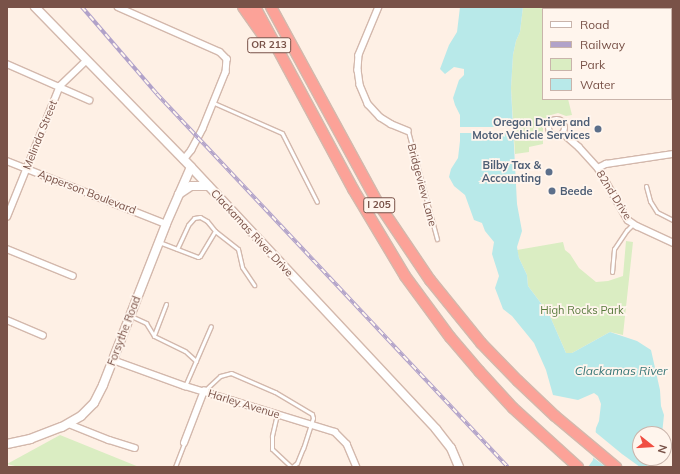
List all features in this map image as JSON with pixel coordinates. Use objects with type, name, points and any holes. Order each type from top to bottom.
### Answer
[{"type":"highway","name":"OR 213","points":[[243,7],[296,83]]},
{"type":"highway","name":"I 205","points":[[255,7],[353,189],[405,276],[450,337],[513,408],[578,467]]},
{"type":"highway","name":"I 205","points":[[271,7],[378,203],[411,254],[456,313],[518,381],[555,416],[616,467]]},
{"type":"main road","name":"Clackamas River Drive","points":[[35,7],[184,160],[436,429],[451,448],[459,467]]},
{"type":"main road","name":"Forsythe Road","points":[[7,444],[36,437],[69,424],[81,416],[94,403],[101,391],[177,196],[191,168]]},
{"type":"main road","points":[[177,196],[191,186],[208,186]]},
{"type":"street","points":[[379,7],[359,55],[358,70],[360,85],[368,104],[380,117],[391,124],[408,131]]},
{"type":"street","points":[[123,8],[220,52],[227,59],[228,67],[199,139],[184,160]]},
{"type":"street","name":"Melinda Street","points":[[7,217],[60,86],[86,61]]},
{"type":"street","points":[[7,64],[60,86],[88,100]]},
{"type":"street","name":"82nd Drive","points":[[564,134],[579,147],[598,168],[625,215],[633,224],[673,243]]},
{"type":"street","points":[[598,168],[606,164],[673,154]]},
{"type":"street","name":"Apperson Boulevard","points":[[7,161],[166,224]]},
{"type":"street","points":[[7,249],[73,276]]},
{"type":"street","points":[[7,320],[42,335]]},
{"type":"street","name":"Harley Avenue","points":[[113,360],[185,386],[335,432],[341,436],[353,454],[356,467]]},
{"type":"street","points":[[184,443],[204,391]]},
{"type":"street","points":[[69,424],[109,440],[135,448]]},
{"type":"lane","points":[[214,103],[282,133],[317,202]]},
{"type":"lane","name":"Bridgeview Lane","points":[[408,131],[437,239]]},
{"type":"lane","points":[[646,186],[650,201],[656,212],[673,220]]},
{"type":"lane","points":[[177,249],[188,225],[194,218],[200,217],[207,221],[215,231],[238,249],[242,267],[254,285]]},
{"type":"lane","points":[[612,272],[614,249],[633,224]]},
{"type":"lane","points":[[159,242],[198,257],[215,231]]},
{"type":"lane","points":[[154,336],[166,304]]},
{"type":"lane","points":[[130,316],[146,323],[154,336],[185,351],[196,361]]},
{"type":"lane","points":[[185,386],[211,326]]},
{"type":"lane","points":[[204,391],[220,376],[235,374],[275,392],[312,414],[313,418],[297,463],[291,467],[272,449],[272,436],[277,414]]},
{"type":"lane","points":[[175,467],[184,443]]},
{"type":"green space","points":[[523,7],[580,7],[542,8],[542,100],[568,100],[572,115],[566,116],[558,113],[551,115],[543,124],[543,144],[529,147],[529,152],[515,154],[511,88],[513,55],[516,41],[520,32]]},
{"type":"green space","name":"High Rocks Park","points":[[626,241],[633,242],[623,335],[610,332],[572,353],[566,353],[549,314],[528,286],[527,275],[517,250],[563,242],[565,250],[570,254],[579,268],[596,282],[608,281],[623,276]]},
{"type":"green space","points":[[60,435],[139,467],[19,467],[7,464]]},
{"type":"water","name":"Clackamas River","points":[[460,7],[523,7],[520,32],[516,41],[513,55],[511,88],[517,204],[522,231],[517,247],[519,258],[527,275],[528,286],[549,314],[566,353],[572,353],[610,332],[637,341],[651,350],[664,415],[663,426],[632,426],[632,466],[647,466],[646,467],[588,467],[593,460],[596,428],[599,421],[601,404],[598,396],[594,393],[578,400],[553,395],[546,370],[534,343],[512,316],[503,309],[495,288],[499,276],[492,254],[494,242],[485,231],[482,223],[474,220],[465,195],[454,186],[449,177],[451,169],[458,158],[460,141],[460,115],[453,98],[459,80],[464,75],[464,69],[454,67],[445,74],[440,69],[449,45],[457,32]]},
{"type":"pier","points":[[458,127],[516,127],[516,133],[458,133]]},
{"type":"pier","points":[[594,431],[632,461],[632,466],[640,467],[606,467],[591,456]]},
{"type":"railway","points":[[82,7],[157,94],[508,467]]},
{"type":"place","name":"Oregon Driver and Motor Vehicle Services","points":[[598,129]]},
{"type":"place","name":"Bilby Tax & Accounting","points":[[549,172]]},
{"type":"place","name":"Beede","points":[[552,191]]}]
